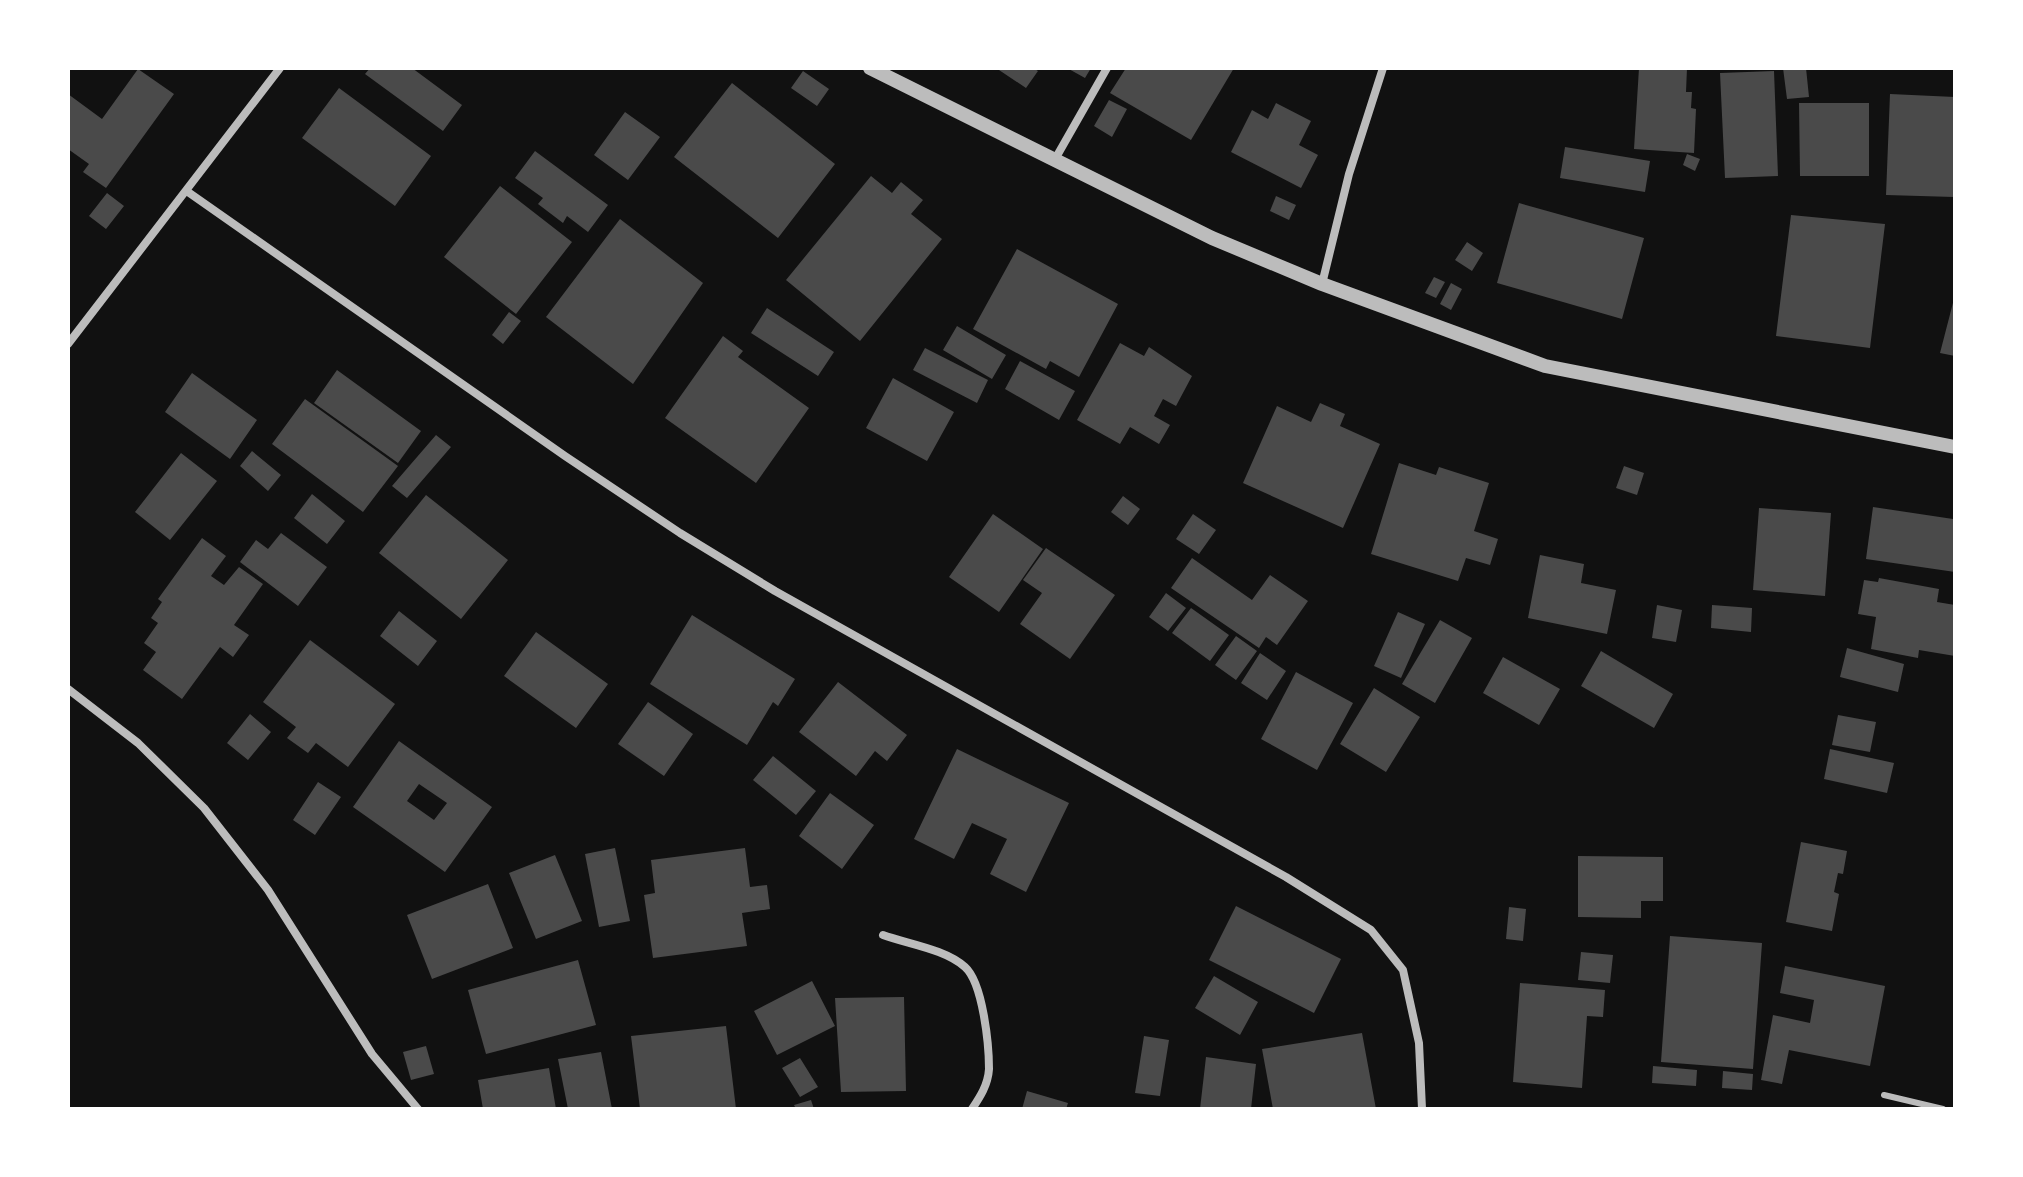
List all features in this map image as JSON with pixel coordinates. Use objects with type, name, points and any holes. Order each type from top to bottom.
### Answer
[{"type":"street","points":[[68,344],[188,192],[280,68]]},
{"type":"street","points":[[1053,161],[1107,68]]},
{"type":"street","points":[[1322,284],[1349,174],[1383,68]]},
{"type":"street","points":[[877,70],[1053,161],[1212,238],[1322,284],[1545,366],[1955,447]]},
{"type":"street","points":[[188,192],[565,456],[694,541],[775,591],[1286,877],[1371,930],[1403,970],[1419,1043],[1422,1109]]},
{"type":"street","points":[[68,689],[138,743],[204,808],[268,890],[372,1054],[418,1109]]},
{"type":"street","points":[[883,935],[966,968],[979,989],[989,1070],[983,1092],[972,1109]]},
{"type":"lane","points":[[1884,1095],[1943,1109]]},
{"type":"building","points":[[370,68],[412,68],[462,105],[443,131],[365,74]]},
{"type":"building","points":[[996,68],[1033,68],[1038,71],[1026,88]]},
{"type":"building","points":[[1067,68],[1091,68],[1085,78]]},
{"type":"building","points":[[1126,68],[1234,68],[1191,140],[1110,93]]},
{"type":"building","points":[[1639,68],[1687,68],[1686,92],[1692,92],[1691,108],[1696,109],[1694,153],[1634,149]]},
{"type":"building","points":[[1783,68],[1806,68],[1809,97],[1787,99]]},
{"type":"building","points":[[138,69],[174,94],[106,188],[83,172],[89,164],[68,149],[68,94],[102,119]]},
{"type":"building","points":[[803,71],[829,89],[817,106],[791,88]]},
{"type":"building","points":[[1774,71],[1778,176],[1725,178],[1720,73]]},
{"type":"building","points":[[732,83],[835,164],[778,238],[674,157]]},
{"type":"building","points":[[339,88],[431,156],[395,206],[302,138]]},
{"type":"building","points":[[1890,94],[1955,97],[1954,197],[1886,195]]},
{"type":"building","points":[[1109,100],[1127,109],[1112,137],[1094,126]]},
{"type":"building","points":[[1276,103],[1311,121],[1299,145],[1318,155],[1301,188],[1231,152],[1252,110],[1268,119]]},
{"type":"building","points":[[1799,103],[1869,103],[1869,176],[1800,176]]},
{"type":"building","points":[[625,112],[660,137],[628,180],[594,155]]},
{"type":"building","points":[[1565,147],[1650,161],[1645,192],[1560,178]]},
{"type":"building","points":[[535,151],[608,205],[588,232],[567,216],[563,223],[538,204],[543,198],[515,178]]},
{"type":"building","points":[[1687,154],[1700,159],[1695,171],[1683,165]]},
{"type":"building","points":[[871,176],[892,193],[901,182],[923,200],[911,214],[942,239],[860,341],[786,280]]},
{"type":"building","points":[[500,186],[572,242],[516,314],[444,257]]},
{"type":"building","points":[[107,193],[124,206],[106,229],[89,216]]},
{"type":"building","points":[[1276,196],[1296,205],[1289,220],[1270,211]]},
{"type":"building","points":[[1519,203],[1644,238],[1622,319],[1497,283]]},
{"type":"building","points":[[1791,215],[1885,224],[1870,348],[1776,336]]},
{"type":"building","points":[[620,219],[703,283],[633,384],[546,317]]},
{"type":"building","points":[[1467,242],[1483,253],[1472,271],[1455,260]]},
{"type":"building","points":[[1017,249],[1118,304],[1079,377],[1050,361],[1046,369],[973,329]]},
{"type":"building","points":[[1434,277],[1445,282],[1436,298],[1425,293]]},
{"type":"building","points":[[1451,283],[1462,289],[1451,310],[1440,304]]},
{"type":"building","points":[[1955,295],[1955,356],[1940,353]]},
{"type":"building","points":[[767,308],[834,352],[818,376],[751,333]]},
{"type":"building","points":[[509,312],[521,321],[503,344],[492,335]]},
{"type":"building","points":[[957,326],[1006,355],[992,379],[943,350]]},
{"type":"building","points":[[723,336],[743,351],[738,357],[809,408],[756,483],[665,418]]},
{"type":"building","points":[[1120,343],[1144,356],[1149,347],[1192,376],[1176,406],[1163,399],[1154,416],[1170,425],[1159,444],[1130,427],[1120,444],[1077,420]]},
{"type":"building","points":[[925,348],[988,380],[977,403],[913,370]]},
{"type":"building","points":[[1020,361],[1075,391],[1059,420],[1005,389]]},
{"type":"building","points":[[337,370],[421,431],[398,463],[314,403]]},
{"type":"building","points":[[192,373],[257,420],[230,459],[165,412]]},
{"type":"building","points":[[893,378],[954,412],[927,461],[866,428]]},
{"type":"building","points":[[305,399],[398,466],[363,512],[272,444]]},
{"type":"building","points":[[1320,403],[1345,414],[1340,426],[1380,444],[1343,528],[1243,483],[1277,406],[1311,422]]},
{"type":"building","points":[[436,435],[451,447],[407,498],[392,486]]},
{"type":"building","points":[[252,451],[281,475],[268,491],[240,466]]},
{"type":"building","points":[[181,453],[217,481],[170,540],[135,512]]},
{"type":"building","points":[[1399,463],[1436,475],[1439,467],[1489,483],[1474,531],[1498,539],[1490,565],[1466,558],[1458,581],[1371,554]]},
{"type":"building","points":[[1624,466],[1644,473],[1637,495],[1616,488]]},
{"type":"building","points":[[312,494],[345,521],[327,544],[294,518]]},
{"type":"building","points":[[426,495],[508,560],[461,619],[379,553]]},
{"type":"building","points":[[1123,496],[1140,509],[1128,525],[1111,512]]},
{"type":"building","points":[[1873,507],[1953,519],[1955,572],[1866,559]]},
{"type":"building","points":[[1759,508],[1831,513],[1825,596],[1753,590]]},
{"type":"building","points":[[993,514],[1043,549],[999,612],[949,577]]},
{"type":"building","points":[[1193,514],[1216,530],[1199,554],[1176,539]]},
{"type":"building","points":[[281,533],[327,567],[298,606],[240,562],[256,540],[268,549]]},
{"type":"building","points":[[202,538],[226,556],[211,576],[224,585],[239,567],[263,584],[234,625],[249,635],[233,657],[220,647],[182,699],[143,670],[156,652],[144,643],[158,623],[151,618],[162,602],[158,599]]},
{"type":"building","points":[[1046,548],[1115,595],[1070,659],[1020,624],[1042,593],[1023,580]]},
{"type":"building","points":[[1540,555],[1584,564],[1581,583],[1616,590],[1607,634],[1528,618]]},
{"type":"building","points":[[1192,558],[1252,600],[1270,575],[1308,601],[1277,645],[1266,637],[1259,648],[1171,588]]},
{"type":"building","points":[[1879,578],[1939,589],[1937,602],[1955,605],[1955,656],[1919,650],[1918,658],[1871,649],[1876,617],[1858,614],[1864,580],[1878,582]]},
{"type":"building","points":[[1166,593],[1186,608],[1168,631],[1149,617]]},
{"type":"building","points":[[1657,605],[1682,610],[1676,642],[1652,638]]},
{"type":"building","points":[[1712,605],[1752,608],[1751,632],[1711,628]]},
{"type":"building","points":[[1191,608],[1229,635],[1210,661],[1172,633]]},
{"type":"building","points":[[399,611],[437,641],[418,666],[380,636]]},
{"type":"building","points":[[1398,612],[1425,624],[1401,678],[1374,666]]},
{"type":"building","points":[[692,615],[795,679],[778,706],[773,702],[747,745],[650,684]]},
{"type":"building","points":[[1440,620],[1472,638],[1435,703],[1402,684]]},
{"type":"building","points":[[536,632],[608,684],[576,728],[504,676]]},
{"type":"building","points":[[1236,636],[1257,651],[1236,680],[1215,665]]},
{"type":"building","points":[[310,640],[395,704],[348,767],[316,743],[308,753],[287,738],[296,727],[263,702]]},
{"type":"building","points":[[1847,648],[1904,664],[1898,692],[1840,677]]},
{"type":"building","points":[[1601,651],[1673,694],[1654,728],[1581,686]]},
{"type":"building","points":[[1260,653],[1286,671],[1267,700],[1241,683]]},
{"type":"building","points":[[1503,657],[1560,689],[1539,725],[1483,693]]},
{"type":"building","points":[[1296,672],[1353,703],[1317,770],[1261,739]]},
{"type":"building","points":[[838,682],[907,735],[887,761],[875,751],[856,776],[799,732]]},
{"type":"building","points":[[1374,688],[1420,717],[1386,772],[1340,744]]},
{"type":"building","points":[[648,702],[693,734],[664,776],[618,744]]},
{"type":"building","points":[[250,714],[271,732],[248,760],[227,743]]},
{"type":"building","points":[[1838,715],[1876,722],[1870,752],[1832,745]]},
{"type":"building","points":[[399,741],[492,807],[445,872],[353,807]],"holes":[[[419,784],[447,803],[434,820],[407,801]]]},
{"type":"building","points":[[957,749],[1069,803],[1026,892],[990,874],[1007,839],[972,823],[954,859],[914,839]]},
{"type":"building","points":[[1830,749],[1894,763],[1887,793],[1824,779]]},
{"type":"building","points":[[773,756],[816,791],[796,815],[753,780]]},
{"type":"building","points":[[318,782],[341,797],[315,835],[293,820]]},
{"type":"building","points":[[830,793],[874,825],[842,869],[799,836]]},
{"type":"building","points":[[1801,842],[1847,851],[1843,874],[1838,873],[1834,892],[1839,894],[1832,931],[1786,922]]},
{"type":"building","points":[[615,848],[630,921],[599,927],[585,854]]},
{"type":"building","points":[[745,848],[750,887],[767,885],[770,909],[742,913],[747,946],[653,958],[644,895],[655,893],[651,860]]},
{"type":"building","points":[[555,855],[582,921],[536,939],[509,873]]},
{"type":"building","points":[[1578,856],[1663,857],[1663,901],[1641,901],[1641,918],[1578,917]]},
{"type":"building","points":[[488,884],[513,948],[432,979],[407,915]]},
{"type":"building","points":[[1236,906],[1341,959],[1314,1013],[1209,960]]},
{"type":"building","points":[[1509,907],[1526,909],[1523,941],[1506,939]]},
{"type":"building","points":[[1670,936],[1762,943],[1753,1069],[1661,1062]]},
{"type":"building","points":[[1581,952],[1613,955],[1610,983],[1578,980]]},
{"type":"building","points":[[578,960],[596,1025],[486,1054],[468,990]]},
{"type":"building","points":[[1785,966],[1885,986],[1870,1066],[1789,1050],[1782,1084],[1761,1080],[1773,1015],[1810,1023],[1814,1000],[1780,993]]},
{"type":"building","points":[[1214,976],[1258,1002],[1240,1035],[1195,1008]]},
{"type":"building","points":[[812,981],[835,1026],[777,1055],[754,1011]]},
{"type":"building","points":[[1520,983],[1605,990],[1603,1017],[1587,1016],[1582,1088],[1513,1082]]},
{"type":"building","points":[[904,997],[906,1091],[841,1092],[835,998]]},
{"type":"building","points":[[726,1026],[736,1109],[640,1109],[631,1036]]},
{"type":"building","points":[[1362,1033],[1376,1109],[1273,1109],[1262,1049]]},
{"type":"building","points":[[1144,1036],[1169,1040],[1160,1096],[1135,1093]]},
{"type":"building","points":[[426,1046],[434,1074],[411,1080],[403,1052]]},
{"type":"building","points":[[601,1052],[612,1109],[568,1109],[558,1059]]},
{"type":"building","points":[[1206,1057],[1256,1064],[1251,1109],[1200,1109]]},
{"type":"building","points":[[800,1058],[818,1087],[800,1097],[782,1068]]},
{"type":"building","points":[[1653,1066],[1697,1070],[1696,1086],[1652,1083]]},
{"type":"building","points":[[549,1068],[556,1109],[483,1109],[478,1080]]},
{"type":"building","points":[[1723,1071],[1753,1074],[1752,1090],[1722,1088]]},
{"type":"building","points":[[1027,1091],[1068,1103],[1066,1109],[1022,1109]]},
{"type":"building","points":[[811,1100],[814,1109],[796,1109],[794,1105]]}]
